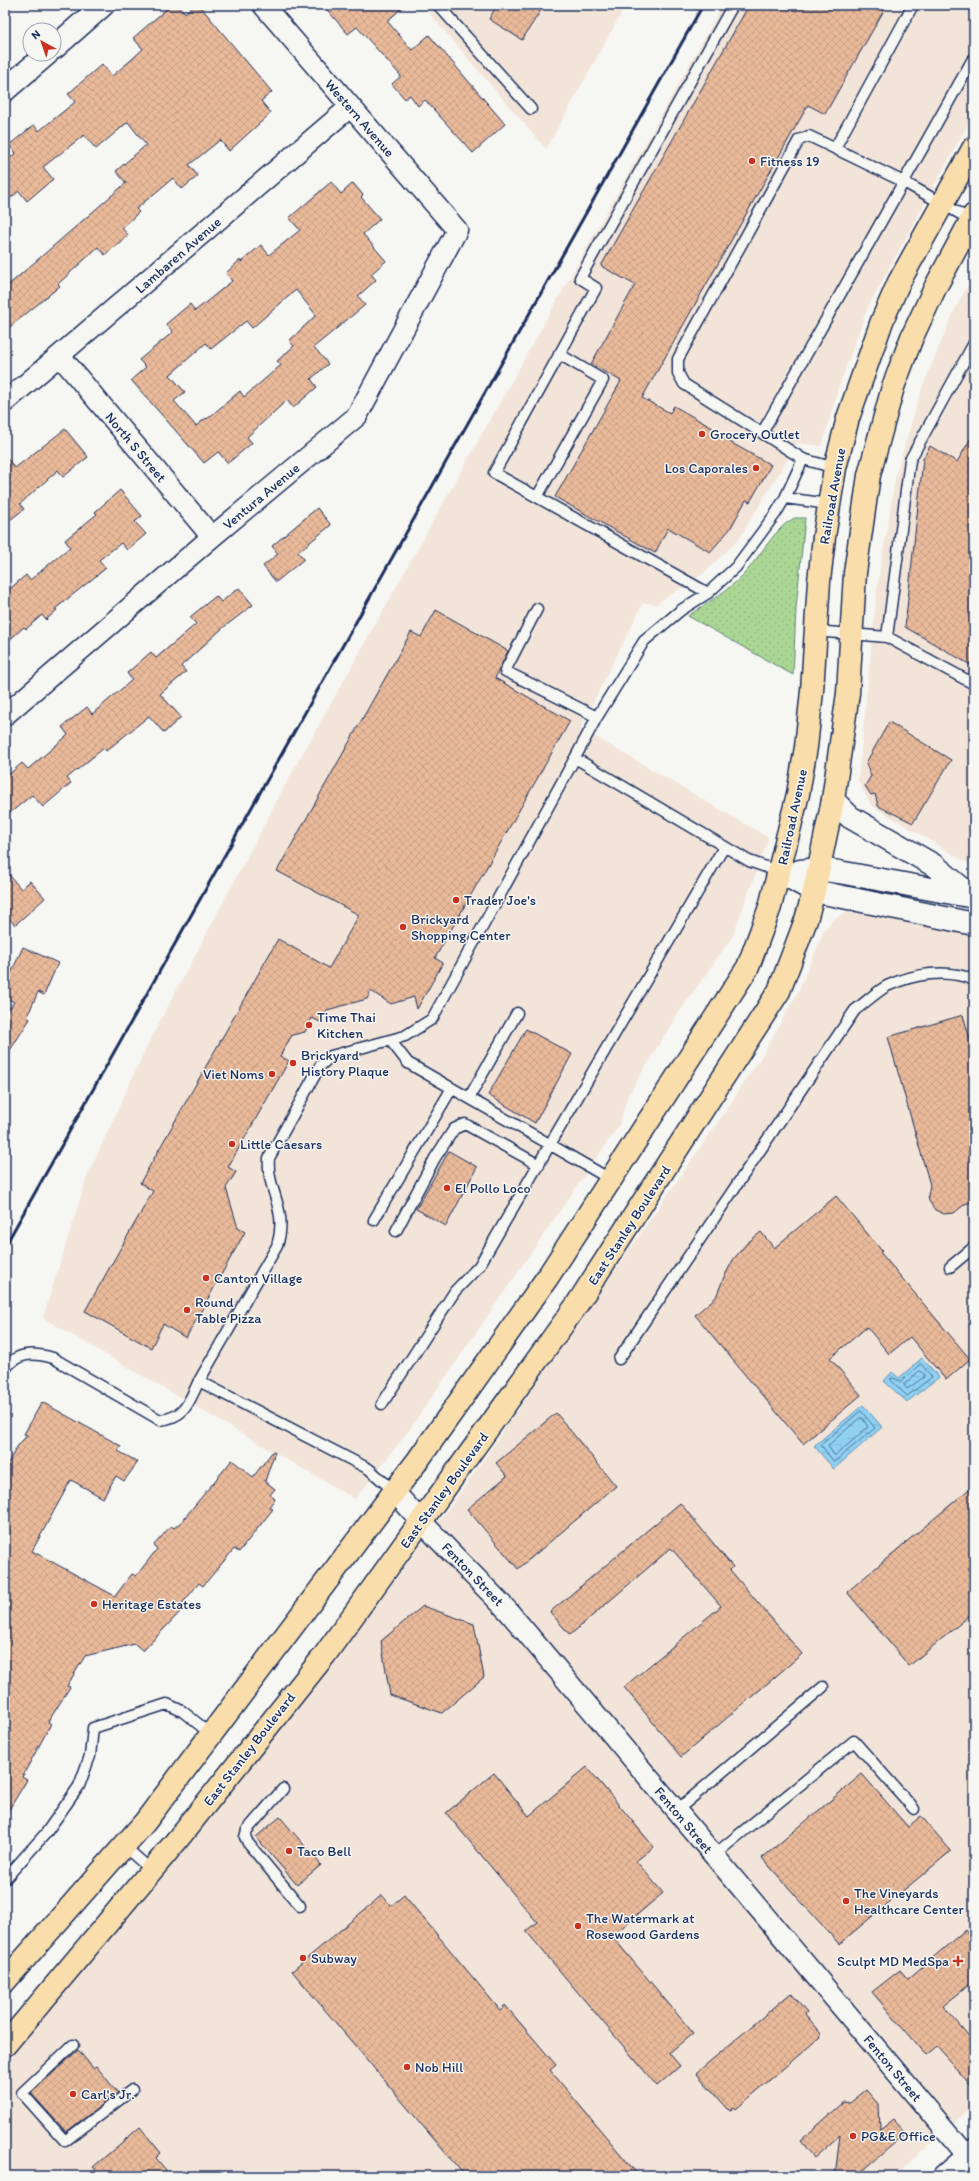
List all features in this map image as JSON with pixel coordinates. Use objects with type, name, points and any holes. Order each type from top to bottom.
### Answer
[{"type":"main road","points":[[62,41],[104,5]]},
{"type":"main road","points":[[5,90],[37,62]]},
{"type":"main road","name":"Railroad Avenue","points":[[780,872],[806,747],[812,691],[819,581],[829,504],[835,468],[850,411],[882,321],[913,256],[974,147]]},
{"type":"main road","points":[[819,870],[833,800],[848,693],[850,634],[861,523],[869,475],[893,387],[912,337],[936,286],[973,218]]},
{"type":"main road","points":[[833,800],[850,818],[935,866],[973,897]]},
{"type":"main road","points":[[780,872],[819,870],[973,897]]},
{"type":"main road","name":"East Stanley Boulevard","points":[[5,2045],[177,1840],[324,1656],[576,1306],[779,992],[806,920],[819,870]]},
{"type":"main road","points":[[780,872],[814,891],[974,924]]},
{"type":"main road","points":[[5,1981],[145,1822],[394,1491],[547,1278],[748,967],[770,907],[780,872]]},
{"type":"main road","points":[[944,2176],[970,2153]]},
{"type":"street","name":"Western Avenue","points":[[263,5],[457,230]]},
{"type":"street","name":"Lambaren Avenue","points":[[5,402],[350,107]]},
{"type":"street","name":"Ventura Avenue","points":[[5,715],[212,537],[357,416],[457,230]]},
{"type":"street","name":"North S Street","points":[[60,356],[212,537]]},
{"type":"street","name":"Fenton Street","points":[[394,1491],[421,1522],[453,1552],[509,1612],[714,1855],[970,2153]]},
{"type":"lane","points":[[438,5],[531,109]]},
{"type":"lane","points":[[708,593],[494,473],[596,288],[580,278],[733,5]]},
{"type":"lane","points":[[834,148],[913,5]]},
{"type":"lane","points":[[762,433],[974,58]]},
{"type":"lane","points":[[835,468],[802,459],[684,384],[678,373],[678,358],[799,140],[809,136],[904,182],[973,218]]},
{"type":"lane","points":[[887,637],[910,460],[974,343]]},
{"type":"lane","points":[[537,497],[603,380],[559,354]]},
{"type":"lane","points":[[5,1370],[9,1363],[20,1356],[36,1353],[53,1358],[160,1420],[173,1418],[185,1408],[198,1381],[277,1246],[282,1231],[282,1217],[268,1168],[269,1158],[320,1066],[331,1056],[405,1036],[432,1019],[597,717],[644,641],[681,610],[708,593],[736,567],[785,498],[802,459]]},
{"type":"lane","points":[[785,498],[829,504]]},
{"type":"lane","points":[[537,609],[505,670],[597,717]]},
{"type":"lane","points":[[815,631],[887,637],[974,684]]},
{"type":"lane","points":[[575,758],[749,861],[780,872]]},
{"type":"lane","points":[[382,1404],[455,1291],[479,1266],[724,847]]},
{"type":"lane","points":[[619,1359],[855,1010],[886,986],[917,976],[943,973],[974,980]]},
{"type":"lane","points":[[469,1098],[517,1013]]},
{"type":"lane","points":[[390,1040],[408,1063],[610,1179]]},
{"type":"lane","points":[[374,1220],[452,1088]]},
{"type":"lane","points":[[396,1231],[435,1158],[454,1129],[465,1124],[539,1165]]},
{"type":"lane","points":[[950,1267],[974,1247]]},
{"type":"lane","points":[[198,1381],[369,1469],[394,1491]]},
{"type":"lane","points":[[676,1810],[823,1687]]},
{"type":"lane","points":[[5,1879],[46,1833],[79,1786],[90,1756],[93,1728],[167,1704],[182,1711],[211,1734]]},
{"type":"lane","points":[[714,1855],[854,1741],[914,1809]]},
{"type":"lane","points":[[283,1789],[247,1830],[245,1837],[248,1843],[300,1906]]},
{"type":"lane","points":[[124,1846],[151,1870]]},
{"type":"lane","points":[[73,2045],[22,2093],[65,2141],[132,2090]]},
{"type":"shaded area","points":[[422,5],[626,5],[546,149]]},
{"type":"shaded area","points":[[723,5],[974,5],[974,113],[867,309],[837,392],[822,446],[797,443],[739,539],[704,573],[656,604],[643,603],[580,728],[769,838],[732,937],[675,1018],[628,1095],[619,1125],[409,1430],[355,1499],[43,1318],[87,1177],[146,1048],[288,780]]},
{"type":"shaded area","points":[[974,275],[974,867],[871,805],[858,781],[878,582],[896,475],[922,388],[955,309]]},
{"type":"shaded area","points":[[846,912],[874,913],[974,937],[974,2105],[895,2176],[5,2176],[5,2065],[308,1693],[460,1493],[725,1112],[765,1051],[799,990],[824,931],[832,920]]},
{"type":"green space","points":[[795,518],[805,518],[796,608],[793,675],[688,616],[738,580],[782,527]]},
{"type":"water","points":[[922,1358],[939,1377],[907,1402],[884,1381],[892,1372],[899,1378]]},
{"type":"water","points":[[863,1405],[882,1427],[834,1469],[814,1446]]},
{"type":"building","points":[[171,5],[178,5],[185,13],[194,5],[199,5],[272,92],[261,101],[271,113],[229,151],[220,140],[189,165],[198,176],[182,189],[173,178],[136,209],[139,212],[122,228],[128,235],[105,255],[98,247],[58,284],[60,286],[5,331],[5,288],[126,183],[116,171],[146,145],[128,122],[96,149],[84,135],[43,167],[53,179],[27,201],[19,191],[5,203],[5,162],[16,153],[9,145],[34,125],[39,131],[75,102],[68,94],[102,64],[112,76],[131,60],[143,49],[133,38]]},
{"type":"building","points":[[323,5],[406,5],[387,21],[412,50],[429,35],[505,124],[473,153],[425,100],[418,106],[410,95],[405,99],[392,84],[401,76],[357,27],[348,34]]},
{"type":"building","points":[[497,5],[544,5],[522,40],[489,19]]},
{"type":"building","points":[[749,5],[887,5],[825,114],[808,105],[642,398],[670,413],[674,406],[730,438],[728,441],[771,465],[750,502],[746,500],[730,529],[710,552],[668,528],[655,553],[555,497],[621,381],[591,364],[635,285],[601,266]]},
{"type":"building","points":[[331,182],[341,194],[353,183],[363,195],[361,197],[380,219],[363,234],[386,261],[371,274],[376,280],[358,296],[365,305],[314,347],[328,364],[311,379],[317,387],[293,408],[287,400],[247,437],[252,443],[228,463],[218,452],[204,463],[131,380],[146,367],[139,360],[173,332],[166,324],[190,304],[195,311],[232,281],[226,273],[240,260],[241,262],[261,245],[269,255],[300,230],[289,218]],"holes":[[[296,290],[316,315],[289,341],[294,346],[277,361],[281,365],[244,397],[240,391],[207,419],[206,418],[196,426],[174,401],[185,392],[170,375],[206,343],[211,349],[246,321],[252,328]]]},
{"type":"building","points":[[65,429],[88,457],[63,477],[58,470],[20,504],[24,509],[5,524],[5,456],[15,468]]},
{"type":"building","points":[[974,433],[974,667],[905,627],[923,459],[930,446],[957,462]]},
{"type":"building","points":[[120,490],[142,516],[135,522],[146,534],[127,550],[121,543],[99,560],[106,568],[55,609],[57,610],[46,620],[42,615],[26,629],[24,627],[5,644],[5,593],[26,575],[30,580],[70,547],[65,540],[97,514],[95,512]]},
{"type":"building","points":[[317,508],[331,525],[298,552],[304,559],[276,582],[263,566],[278,554],[272,546]]},
{"type":"building","points":[[239,588],[253,605],[224,627],[181,666],[186,672],[160,694],[181,717],[164,733],[149,716],[106,751],[104,748],[67,778],[71,783],[43,807],[32,795],[5,817],[5,778],[22,763],[28,769],[68,735],[62,727],[87,707],[92,714],[132,680],[127,673],[151,652],[156,658],[196,624],[190,617],[216,596],[221,602]]},
{"type":"building","name":"Brickyard Shopping Center","points":[[436,610],[508,651],[495,678],[570,721],[435,958],[443,963],[417,1009],[414,997],[391,1004],[371,991],[367,999],[327,1010],[320,1022],[312,1018],[305,1032],[292,1035],[280,1056],[289,1061],[228,1167],[236,1172],[226,1188],[238,1228],[245,1232],[186,1338],[163,1324],[151,1348],[85,1311],[153,1191],[140,1183],[278,939],[329,968],[359,915],[277,871],[411,632],[421,637]]},
{"type":"building","points":[[889,722],[951,760],[913,823],[878,806],[875,794],[871,795],[865,786],[871,776],[866,763]]},
{"type":"building","points":[[5,870],[21,889],[30,881],[45,898],[15,925],[5,914]]},
{"type":"building","points":[[23,947],[58,963],[44,995],[38,992],[27,1017],[30,1019],[5,1058],[5,1016],[14,1002],[5,997],[5,986]]},
{"type":"building","points":[[963,1015],[974,1053],[974,1201],[965,1204],[954,1213],[944,1214],[935,1210],[929,1201],[928,1195],[930,1185],[888,1037]]},
{"type":"building","points":[[526,1029],[572,1054],[535,1123],[488,1095]]},
{"type":"building","name":"El Pollo Loco","points":[[449,1151],[477,1167],[446,1226],[416,1209]]},
{"type":"building","points":[[836,1196],[882,1251],[880,1252],[970,1359],[946,1380],[910,1337],[889,1354],[867,1327],[830,1358],[861,1395],[803,1444],[695,1315],[716,1297],[733,1260],[746,1244],[761,1232],[774,1248]]},
{"type":"building","name":"Heritage Estates","points":[[42,1402],[121,1446],[118,1451],[138,1462],[124,1481],[116,1476],[103,1498],[71,1480],[32,1551],[115,1596],[132,1574],[136,1576],[157,1549],[154,1545],[171,1526],[174,1528],[181,1522],[232,1460],[253,1477],[273,1451],[275,1452],[265,1481],[275,1489],[270,1495],[275,1499],[269,1507],[273,1509],[239,1552],[234,1549],[203,1586],[199,1583],[177,1610],[180,1612],[143,1651],[135,1644],[85,1656],[67,1686],[70,1687],[48,1722],[51,1724],[22,1777],[27,1780],[5,1816],[5,1468],[17,1447],[27,1435],[24,1434]]},
{"type":"building","points":[[556,1413],[616,1486],[518,1569],[467,1509],[507,1476],[496,1463]]},
{"type":"building","points":[[974,1485],[974,1612],[909,1666],[847,1592]]},
{"type":"building","points":[[680,1503],[733,1567],[730,1570],[802,1654],[681,1757],[624,1687],[721,1606],[671,1548],[570,1635],[550,1612]]},
{"type":"building","points":[[423,1606],[474,1624],[484,1677],[442,1713],[390,1695],[381,1641]]},
{"type":"building","name":"The Watermark at Rosewood Gardens","points":[[587,1767],[654,1847],[636,1861],[663,1893],[612,1936],[693,2033],[669,2053],[680,2066],[657,2086],[526,1931],[537,1922],[446,1813],[494,1773],[529,1816]]},
{"type":"building","name":"The Vineyards Healthcare Center","points":[[862,1774],[908,1827],[921,1816],[951,1851],[839,1944],[762,1858]]},
{"type":"building","name":"Taco Bell","points":[[280,1817],[321,1865],[297,1885],[256,1837]]},
{"type":"building","points":[[382,1895],[391,1906],[404,1895],[500,2010],[505,2005],[556,2065],[550,2070],[639,2176],[465,2176],[292,1971]]},
{"type":"building","points":[[965,1930],[974,1941],[974,1981],[943,2006],[974,2042],[974,2089],[937,2047],[926,2056],[872,1992],[900,1970],[908,1979]]},
{"type":"building","points":[[791,1993],[807,2012],[805,2015],[821,2034],[819,2036],[820,2037],[736,2109],[734,2107],[731,2110],[728,2109],[696,2073]]},
{"type":"building","name":"Carl's Jr.","points":[[78,2050],[93,2068],[96,2066],[118,2093],[66,2132],[31,2093]]},
{"type":"building","name":"PG&E Office","points":[[866,2090],[879,2105],[880,2129],[893,2119],[906,2133],[857,2176],[835,2176],[840,2135],[814,2158],[800,2141],[844,2102],[850,2103]]},
{"type":"building","points":[[140,2127],[161,2153],[156,2158],[171,2176],[101,2176],[93,2167]]},
{"type":"railway","points":[[5,1246],[703,5]]},
{"type":"place","name":"Fitness 19","points":[[752,161]]},
{"type":"place","name":"Grocery Outlet","points":[[702,434]]},
{"type":"place","name":"Los Caporales","points":[[756,468]]},
{"type":"place","name":"Trader Joe's","points":[[456,900]]},
{"type":"place","name":"Brickyard Shopping Center","points":[[403,927]]},
{"type":"place","name":"Time Thai Kitchen","points":[[309,1025]]},
{"type":"place","name":"Brickyard History Plaque","points":[[293,1063]]},
{"type":"place","name":"Viet Noms","points":[[272,1074]]},
{"type":"place","name":"Little Caesars","points":[[232,1144]]},
{"type":"place","name":"El Pollo Loco","points":[[447,1188]]},
{"type":"place","name":"Canton Village","points":[[206,1278]]},
{"type":"place","name":"Round Table Pizza","points":[[187,1310]]},
{"type":"place","name":"Heritage Estates","points":[[94,1604]]},
{"type":"place","name":"Taco Bell","points":[[289,1851]]},
{"type":"place","name":"The Vineyards Healthcare Center","points":[[846,1901]]},
{"type":"place","name":"The Watermark at Rosewood Gardens","points":[[578,1926]]},
{"type":"place","name":"Subway","points":[[303,1958]]},
{"type":"place","name":"Sculpt MD MedSpa","points":[[958,1961]]},
{"type":"place","name":"Nob Hill","points":[[407,2067]]},
{"type":"place","name":"Carl's Jr.","points":[[73,2094]]},
{"type":"place","name":"PG&E Office","points":[[853,2136]]}]
